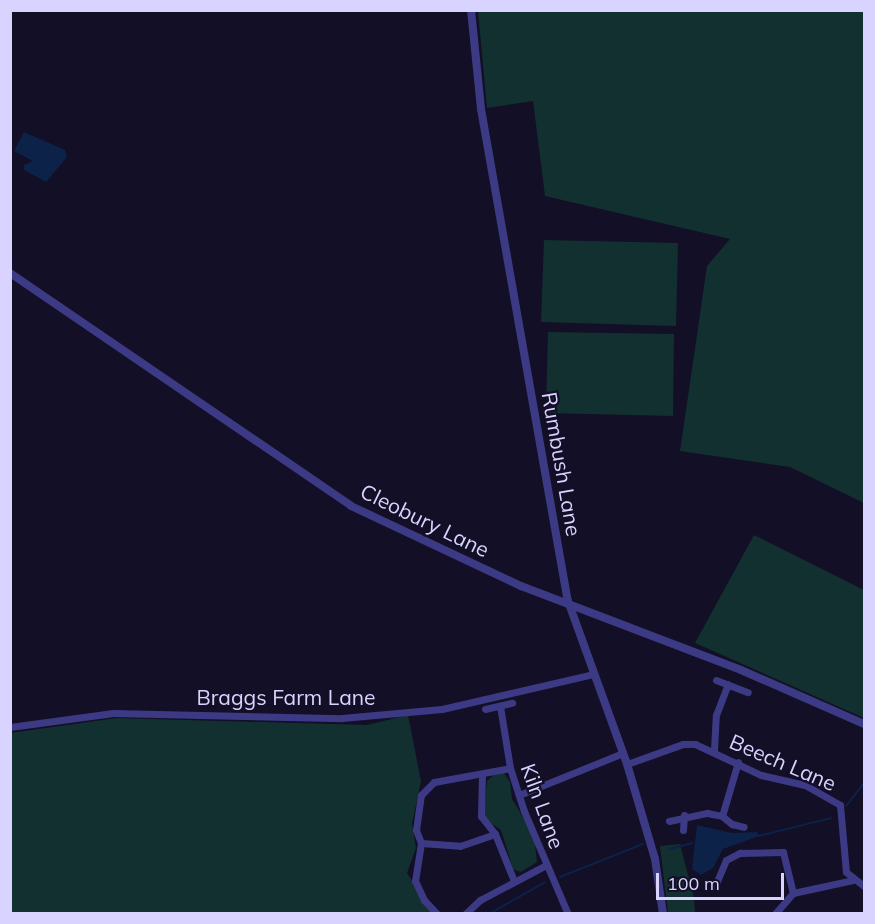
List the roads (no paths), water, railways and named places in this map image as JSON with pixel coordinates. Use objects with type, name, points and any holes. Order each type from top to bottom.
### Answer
[{"type":"street","name":"Rumbush Lane","points":[[471,10],[481,110],[568,601],[627,764],[655,859],[663,914]]},
{"type":"street","name":"Cleobury Lane","points":[[10,273],[351,506],[521,586],[568,601],[864,724]]},
{"type":"street","name":"Braggs Farm Lane","points":[[10,727],[113,713],[342,718],[442,709],[594,674]]},
{"type":"street","points":[[717,680],[748,692]]},
{"type":"street","points":[[714,750],[716,715],[728,684]]},
{"type":"street","points":[[485,709],[512,703]]},
{"type":"street","name":"Kiln Lane","points":[[500,706],[510,768],[546,865],[568,914]]},
{"type":"street","name":"Beech Lane","points":[[627,764],[683,744],[714,750],[761,775],[798,782],[840,805],[846,872],[853,880]]},
{"type":"street","points":[[519,795],[623,753]]},
{"type":"street","points":[[722,816],[738,762]]},
{"type":"street","points":[[437,914],[424,900],[415,881],[421,843],[416,830],[426,788],[434,782],[510,768]]},
{"type":"street","points":[[482,774],[481,816],[495,834],[514,881]]},
{"type":"street","points":[[683,830],[684,815]]},
{"type":"street","points":[[669,820],[684,815],[722,816],[732,824],[744,827]]},
{"type":"street","points":[[421,843],[460,846],[495,834]]},
{"type":"street","points":[[715,886],[726,860],[740,853],[777,850],[783,852],[793,894]]},
{"type":"street","points":[[465,914],[480,900],[506,889],[514,881],[546,865]]},
{"type":"street","points":[[775,914],[793,894],[853,880],[864,886]]},
{"type":"water","points":[[24,132],[65,150],[67,157],[46,182],[24,170],[24,165],[33,161],[14,151]]},
{"type":"water","points":[[697,825],[732,833],[757,832],[759,836],[723,849],[713,868],[701,875],[692,869]]},
{"type":"waterway","points":[[846,806],[864,783]]},
{"type":"waterway","points":[[759,836],[831,818]]},
{"type":"waterway","points":[[670,849],[692,843]]},
{"type":"waterway","points":[[560,877],[643,844]]},
{"type":"waterway","points":[[489,914],[545,882]]}]
